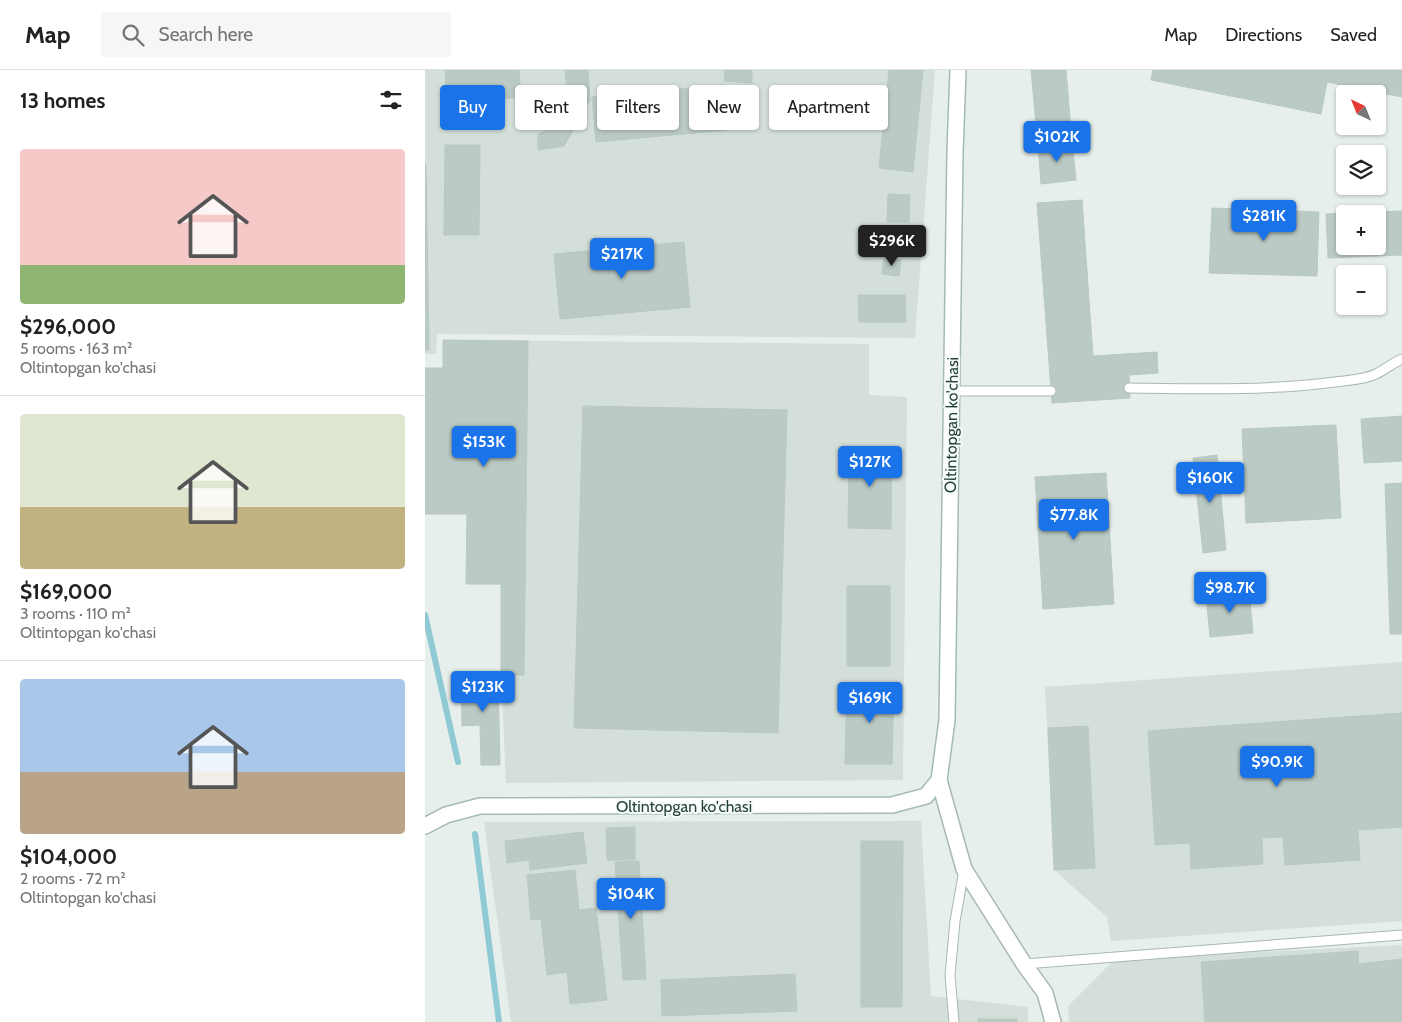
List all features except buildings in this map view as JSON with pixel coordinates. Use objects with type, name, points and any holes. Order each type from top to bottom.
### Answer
[{"type":"street","name":"Oltintopgan ko'chasi","points":[[958,70],[955,152],[947,720],[939,780],[964,870],[1024,964],[1045,992],[1053,1022]]},
{"type":"street","name":"Oltintopgan ko'chasi","points":[[425,826],[446,815],[480,806],[892,805],[925,796],[939,780]]},
{"type":"lane","points":[[1129,388],[1191,389],[1308,386],[1375,374],[1402,359]]},
{"type":"lane","points":[[952,391],[1051,391]]},
{"type":"lane","points":[[954,1022],[950,975],[955,921],[964,870]]},
{"type":"lane","points":[[1024,964],[1402,935]]},
{"type":"shaded area","points":[[425,70],[935,70],[915,338],[437,334],[436,354],[425,354]]},
{"type":"shaded area","points":[[443,340],[869,344],[869,395],[907,397],[903,780],[506,783],[501,675],[501,585],[466,584],[467,514],[425,514],[443,368]]},
{"type":"shaded area","points":[[1402,662],[1402,921],[1111,941],[1107,917],[1054,870],[1045,687]]},
{"type":"shaded area","points":[[921,821],[931,996],[1028,1007],[1028,1022],[511,1022],[484,822]]},
{"type":"shaded area","points":[[1402,945],[1402,1022],[1069,1022],[1068,1006],[1115,959]]},
{"type":"waterway","points":[[425,615],[458,762]]},
{"type":"waterway","points":[[475,834],[499,1022]]}]
